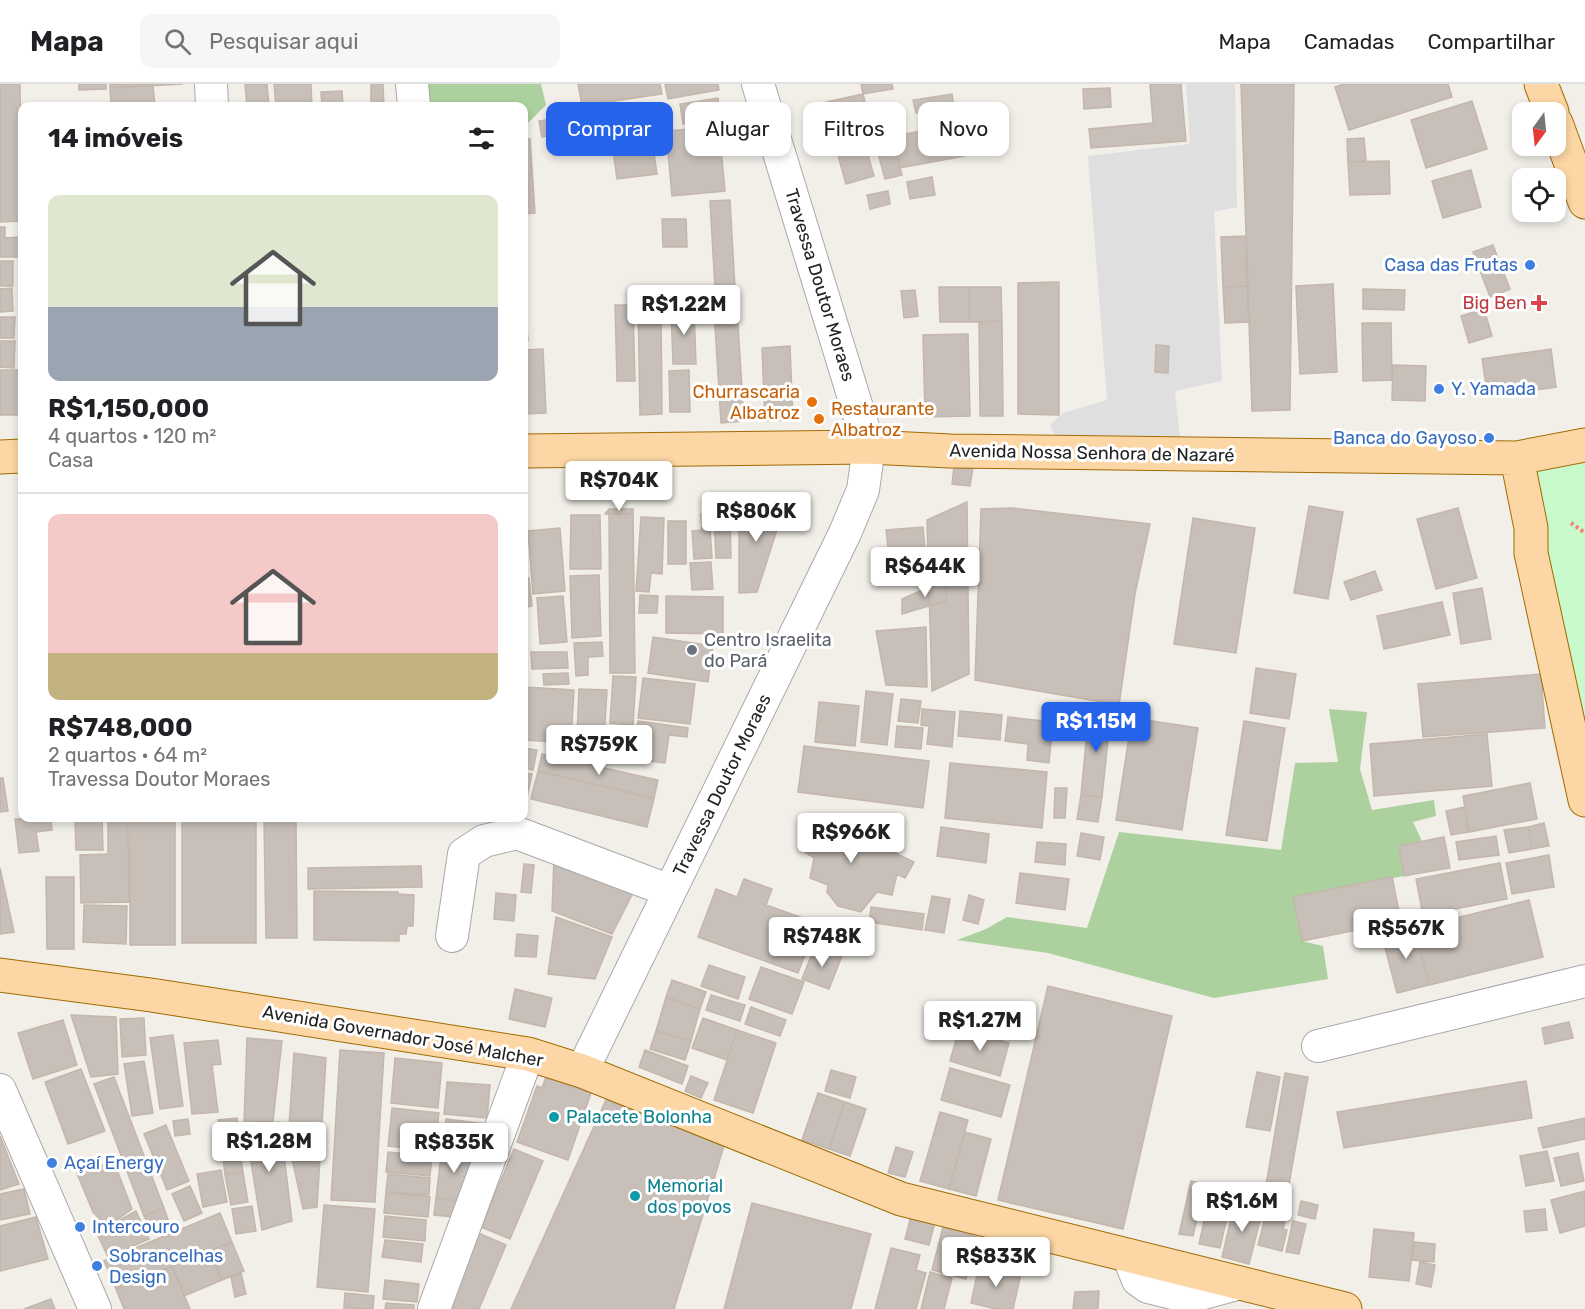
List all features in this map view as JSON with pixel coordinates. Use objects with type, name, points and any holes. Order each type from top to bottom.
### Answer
[{"type":"main road","points":[[1541,84],[1548,102]]},
{"type":"main road","points":[[1566,150],[1585,202]]},
{"type":"main road","name":"Avenida Nossa Senhora de Nazaré","points":[[528,451],[869,447],[950,451],[1517,458],[1585,445]]},
{"type":"main road","points":[[0,456],[18,456]]},
{"type":"main road","points":[[1517,458],[1531,528],[1531,553],[1585,800]]},
{"type":"main road","points":[[1531,528],[1541,548],[1585,737]]},
{"type":"main road","name":"Avenida Governador José Malcher","points":[[0,975],[151,995],[528,1054],[582,1071],[900,1199],[1345,1309]]},
{"type":"street","points":[[211,84],[212,102]]},
{"type":"street","points":[[412,84],[414,102]]},
{"type":"street","name":"Travessa Doutor Moraes","points":[[582,1071],[845,533],[863,490],[869,447],[758,84]]},
{"type":"street","points":[[452,936],[464,854],[484,841],[517,833],[670,891]]},
{"type":"street","points":[[1318,1046],[1585,981]]},
{"type":"street","points":[[434,1309],[528,1054]]},
{"type":"street","points":[[0,1090],[95,1309]]},
{"type":"path","points":[[1571,523],[1585,533]]},
{"type":"shaded area","points":[[1186,84],[1235,84],[1237,207],[1214,212],[1222,381],[1175,391],[1180,438],[1059,446],[1050,425],[1063,413],[1107,400],[1088,156],[1190,144]]},
{"type":"green space","points":[[421,84],[541,84],[546,105],[528,123],[528,102],[426,102]]},
{"type":"green space","points":[[1585,445],[1585,737],[1517,458]]},
{"type":"green space","points":[[1329,709],[1367,712],[1360,769],[1372,810],[1434,800],[1436,816],[1413,822],[1422,841],[1399,846],[1404,876],[1293,897],[1302,941],[1323,946],[1328,979],[1214,998],[1048,953],[957,940],[986,929],[1007,917],[1087,928],[1119,832],[1281,850],[1295,763],[1338,762]]},
{"type":"building","points":[[0,84],[20,84],[18,221],[0,222]]},
{"type":"building","points":[[79,84],[106,84],[106,89],[79,90]]},
{"type":"building","points":[[110,84],[183,84],[110,88]]},
{"type":"building","points":[[245,84],[267,84],[269,102],[247,102]]},
{"type":"building","points":[[274,84],[311,84],[312,102],[276,102]]},
{"type":"building","points":[[371,84],[383,84],[384,102],[371,102]]},
{"type":"building","points":[[578,84],[660,84],[662,94],[609,102],[581,102]]},
{"type":"building","points":[[665,84],[718,84],[719,90],[668,99]]},
{"type":"building","points":[[861,84],[892,84],[893,89],[863,94]]},
{"type":"building","points":[[1150,84],[1181,84],[1186,141],[1091,148],[1089,129],[1153,123]]},
{"type":"building","points":[[1241,84],[1294,84],[1290,410],[1252,411]]},
{"type":"building","points":[[1344,84],[1448,84],[1452,97],[1349,130],[1335,87]]},
{"type":"building","points":[[153,85],[155,102],[111,102],[110,88]]},
{"type":"building","points":[[1110,88],[1111,107],[1084,109],[1083,89]]},
{"type":"building","points":[[342,91],[343,102],[322,102],[321,92]]},
{"type":"building","points":[[863,94],[865,102],[826,102]]},
{"type":"building","points":[[952,94],[953,102],[918,102],[918,113],[916,113],[913,100]]},
{"type":"building","points":[[718,98],[719,102],[693,102]]},
{"type":"building","points":[[1472,101],[1487,149],[1426,168],[1411,120]]},
{"type":"building","points":[[685,103],[685,124],[683,124],[680,104]]},
{"type":"building","points":[[546,120],[546,136],[542,137],[539,121]]},
{"type":"building","points":[[673,130],[685,130],[685,156],[722,156],[725,191],[672,196],[668,156],[673,156]]},
{"type":"building","points":[[918,132],[918,156],[965,156],[900,168],[898,156],[906,156],[906,134]]},
{"type":"building","points":[[1364,138],[1366,161],[1348,162],[1347,139]]},
{"type":"building","points":[[528,139],[530,139],[535,213],[528,214]]},
{"type":"building","points":[[614,156],[654,156],[657,174],[617,179]]},
{"type":"building","points":[[838,156],[868,156],[874,176],[846,184]]},
{"type":"building","points":[[879,156],[897,156],[902,175],[885,179]]},
{"type":"building","points":[[1389,161],[1390,194],[1350,195],[1348,162]]},
{"type":"building","points":[[1471,170],[1481,207],[1443,218],[1432,181]]},
{"type":"building","points":[[932,177],[935,195],[910,199],[907,182]]},
{"type":"building","points":[[888,191],[890,204],[870,209],[867,195]]},
{"type":"building","points":[[730,200],[736,306],[716,306],[710,201]]},
{"type":"building","points":[[662,219],[686,219],[687,247],[663,247]]},
{"type":"building","points":[[0,227],[5,227],[5,238],[18,237],[18,257],[0,257]]},
{"type":"building","points":[[1246,236],[1247,286],[1223,287],[1221,237]]},
{"type":"building","points":[[1493,245],[1510,289],[1490,297],[1473,252]]},
{"type":"building","points":[[0,261],[13,261],[13,286],[0,286]]},
{"type":"building","points":[[1059,282],[1059,415],[1018,414],[1018,283]]},
{"type":"building","points":[[1333,284],[1337,372],[1300,374],[1296,286]]},
{"type":"building","points":[[1247,286],[1249,322],[1225,323],[1223,287]]},
{"type":"building","points":[[939,287],[969,287],[969,322],[940,322]]},
{"type":"building","points":[[969,287],[1001,287],[1002,321],[969,322]]},
{"type":"building","points":[[12,288],[13,311],[0,312],[0,289]]},
{"type":"building","points":[[1363,289],[1405,290],[1404,310],[1363,309]]},
{"type":"building","points":[[915,290],[918,316],[904,318],[901,291]]},
{"type":"building","points":[[615,305],[633,305],[635,381],[617,381]]},
{"type":"building","points":[[638,305],[661,305],[662,414],[640,415]]},
{"type":"building","points":[[737,308],[744,421],[721,423],[714,310]]},
{"type":"building","points":[[671,309],[694,309],[696,364],[673,364]]},
{"type":"building","points":[[1484,309],[1492,336],[1469,343],[1461,316]]},
{"type":"building","points":[[0,317],[15,317],[14,338],[0,338]]},
{"type":"building","points":[[1002,321],[1003,416],[980,416],[979,322]]},
{"type":"building","points":[[1362,323],[1391,323],[1392,380],[1363,381]]},
{"type":"building","points":[[968,334],[970,416],[925,417],[923,335]]},
{"type":"building","points":[[0,341],[15,341],[14,368],[0,367]]},
{"type":"building","points":[[1156,345],[1169,346],[1168,373],[1155,372]]},
{"type":"building","points":[[790,346],[793,420],[765,421],[762,348]]},
{"type":"building","points":[[543,349],[546,413],[528,414],[528,350]]},
{"type":"building","points":[[1551,349],[1556,387],[1488,397],[1482,359]]},
{"type":"building","points":[[1393,365],[1426,366],[1425,401],[1392,400]]},
{"type":"building","points":[[0,370],[18,370],[18,415],[0,415]]},
{"type":"building","points":[[689,370],[690,412],[670,412],[669,371]]},
{"type":"building","points":[[955,458],[974,461],[970,486],[952,484]]},
{"type":"building","points":[[967,502],[969,674],[932,691],[927,520]]},
{"type":"building","points":[[739,505],[784,508],[757,592],[739,593]]},
{"type":"building","points":[[1309,506],[1343,512],[1328,599],[1294,593]]},
{"type":"building","points":[[1012,508],[1150,524],[1135,594],[1119,705],[975,680],[981,509]]},
{"type":"building","points":[[1458,508],[1477,578],[1436,589],[1417,519]]},
{"type":"building","points":[[609,509],[633,509],[630,514],[605,514]]},
{"type":"building","points":[[609,509],[633,509],[635,673],[610,673]]},
{"type":"building","points":[[701,514],[709,514],[712,558],[694,559],[692,531],[702,530]]},
{"type":"building","points":[[571,515],[600,515],[601,569],[570,569]]},
{"type":"building","points":[[730,515],[731,558],[716,558],[714,516]]},
{"type":"building","points":[[641,517],[664,518],[662,574],[651,573],[649,592],[636,591]]},
{"type":"building","points":[[1193,518],[1255,528],[1236,653],[1174,644]]},
{"type":"building","points":[[668,521],[686,521],[686,564],[668,564]]},
{"type":"building","points":[[923,527],[927,571],[891,575],[886,530]]},
{"type":"building","points":[[560,528],[565,591],[533,594],[528,531]]},
{"type":"building","points":[[711,562],[713,589],[692,590],[690,563]]},
{"type":"building","points":[[1375,571],[1382,590],[1351,600],[1344,582]]},
{"type":"building","points":[[599,575],[601,636],[572,638],[570,576]]},
{"type":"building","points":[[528,578],[532,606],[528,607]]},
{"type":"building","points":[[945,580],[946,601],[902,614],[902,599]]},
{"type":"building","points":[[1482,588],[1491,639],[1461,644],[1453,593]]},
{"type":"building","points":[[640,595],[658,596],[657,613],[639,613]]},
{"type":"building","points":[[563,596],[567,642],[540,644],[537,598]]},
{"type":"building","points":[[666,596],[723,597],[723,634],[666,633]]},
{"type":"building","points":[[1442,602],[1450,635],[1384,649],[1377,616]]},
{"type":"building","points":[[926,627],[927,687],[886,685],[876,631]]},
{"type":"building","points":[[653,637],[713,646],[708,682],[648,673]]},
{"type":"building","points":[[602,642],[603,656],[588,657],[588,675],[576,676],[574,643]]},
{"type":"building","points":[[531,652],[567,652],[568,668],[532,669]]},
{"type":"building","points":[[1256,668],[1296,674],[1289,719],[1250,713]]},
{"type":"building","points":[[568,673],[569,684],[544,685],[543,674]]},
{"type":"building","points":[[1541,674],[1545,728],[1423,737],[1418,684]]},
{"type":"building","points":[[613,676],[636,677],[633,725],[610,723]]},
{"type":"building","points":[[643,678],[695,684],[690,724],[638,718]]},
{"type":"building","points":[[528,687],[574,690],[571,743],[528,740]]},
{"type":"building","points":[[579,689],[607,690],[603,756],[576,755]]},
{"type":"building","points":[[866,691],[893,694],[887,745],[861,742]]},
{"type":"building","points":[[901,699],[921,701],[918,723],[898,721]]},
{"type":"building","points":[[819,702],[859,706],[855,746],[815,742]]},
{"type":"building","points":[[922,709],[955,712],[952,747],[927,744],[929,726],[921,725]]},
{"type":"building","points":[[1089,710],[1111,712],[1102,797],[1081,795]]},
{"type":"building","points":[[960,711],[1002,715],[1000,740],[958,736]]},
{"type":"building","points":[[1008,717],[1053,722],[1049,763],[1027,760],[1028,744],[1005,741]]},
{"type":"building","points":[[1132,718],[1198,728],[1182,830],[1116,820]]},
{"type":"building","points":[[638,721],[688,728],[687,737],[669,735],[665,763],[633,759]]},
{"type":"building","points":[[1244,721],[1285,728],[1267,841],[1226,835]]},
{"type":"building","points":[[897,726],[923,728],[921,749],[895,747]]},
{"type":"building","points":[[1487,734],[1492,786],[1374,796],[1370,744]]},
{"type":"building","points":[[804,746],[929,761],[923,808],[798,792]]},
{"type":"building","points":[[528,749],[537,750],[533,770],[528,769]]},
{"type":"building","points":[[542,754],[658,780],[654,798],[538,771]]},
{"type":"building","points":[[950,763],[1047,772],[1042,828],[945,818]]},
{"type":"building","points":[[538,771],[654,798],[647,827],[531,799]]},
{"type":"building","points":[[528,774],[532,774],[528,792]]},
{"type":"building","points":[[0,778],[3,778],[8,811],[0,812]]},
{"type":"building","points":[[1530,783],[1537,819],[1469,832],[1463,796]]},
{"type":"building","points":[[1055,788],[1067,788],[1065,818],[1054,818]]},
{"type":"building","points":[[1081,795],[1102,797],[1098,822],[1077,819]]},
{"type":"building","points":[[1465,807],[1469,832],[1451,835],[1446,811]]},
{"type":"building","points":[[815,814],[914,862],[905,878],[897,874],[892,895],[877,892],[861,912],[838,906],[827,892],[828,885],[810,878],[814,858],[799,848]]},
{"type":"building","points":[[15,819],[18,819],[18,822],[51,822],[52,830],[36,832],[39,851],[19,853]]},
{"type":"building","points":[[75,822],[102,822],[103,850],[76,850]]},
{"type":"building","points":[[108,822],[128,822],[129,902],[81,903],[80,855],[108,854]]},
{"type":"building","points":[[130,822],[175,822],[175,945],[130,945]]},
{"type":"building","points":[[182,822],[256,822],[256,943],[182,943]]},
{"type":"building","points":[[264,822],[296,822],[297,938],[266,938]]},
{"type":"building","points":[[1544,823],[1549,846],[1532,849],[1528,827]]},
{"type":"building","points":[[941,827],[989,834],[986,863],[937,856]]},
{"type":"building","points":[[1528,827],[1532,849],[1509,853],[1504,830]]},
{"type":"building","points":[[1081,833],[1104,837],[1100,860],[1077,856]]},
{"type":"building","points":[[1496,836],[1499,855],[1459,860],[1456,842]]},
{"type":"building","points":[[1444,837],[1450,868],[1404,876],[1399,846]]},
{"type":"building","points":[[1037,842],[1066,844],[1065,865],[1035,862]]},
{"type":"building","points":[[1549,855],[1554,887],[1512,894],[1506,863]]},
{"type":"building","points":[[554,858],[634,891],[612,934],[552,911]]},
{"type":"building","points":[[1500,863],[1507,899],[1423,915],[1416,879]]},
{"type":"building","points":[[524,864],[534,865],[531,893],[521,892]]},
{"type":"building","points":[[421,866],[422,887],[308,889],[308,868]]},
{"type":"building","points":[[0,868],[14,932],[0,934]]},
{"type":"building","points":[[1020,873],[1069,879],[1065,910],[1016,903]]},
{"type":"building","points":[[46,877],[74,877],[74,949],[47,949]]},
{"type":"building","points":[[1392,877],[1401,921],[1302,941],[1293,897]]},
{"type":"building","points":[[744,879],[772,889],[766,905],[817,923],[798,973],[698,937],[716,889],[737,897]]},
{"type":"building","points":[[314,891],[398,892],[398,894],[414,895],[413,926],[407,926],[406,934],[399,934],[399,941],[314,940]]},
{"type":"building","points":[[496,893],[516,895],[514,921],[494,919]]},
{"type":"building","points":[[969,895],[984,900],[978,924],[963,920]]},
{"type":"building","points":[[932,896],[950,899],[944,933],[925,930]]},
{"type":"building","points":[[1529,900],[1543,957],[1429,985],[1415,928]]},
{"type":"building","points":[[84,905],[127,906],[126,944],[83,942]]},
{"type":"building","points":[[871,907],[924,914],[922,930],[869,922]]},
{"type":"building","points":[[556,917],[612,937],[595,979],[548,974]]},
{"type":"building","points":[[1415,928],[1429,985],[1397,993],[1382,936]]},
{"type":"building","points":[[517,934],[538,936],[536,957],[515,956]]},
{"type":"building","points":[[815,946],[842,956],[829,989],[802,979]]},
{"type":"building","points":[[709,965],[745,977],[738,999],[701,986]]},
{"type":"building","points":[[761,967],[804,982],[792,1014],[749,999]]},
{"type":"building","points":[[672,980],[706,992],[700,1009],[666,997]]},
{"type":"building","points":[[1048,986],[1172,1016],[1123,1229],[998,1200]]},
{"type":"building","points":[[515,989],[552,998],[545,1027],[509,1019]]},
{"type":"building","points":[[711,995],[745,1005],[740,1021],[706,1010]]},
{"type":"building","points":[[666,997],[700,1009],[691,1041],[656,1031]]},
{"type":"building","points":[[751,1007],[786,1020],[780,1036],[745,1024]]},
{"type":"building","points":[[71,1015],[116,1017],[118,1074],[91,1077]]},
{"type":"building","points":[[144,1018],[146,1055],[122,1057],[120,1019]]},
{"type":"building","points":[[703,1018],[737,1030],[727,1060],[692,1048]]},
{"type":"building","points":[[63,1020],[77,1065],[33,1079],[18,1033]]},
{"type":"building","points":[[1569,1022],[1573,1038],[1545,1044],[1542,1028]]},
{"type":"building","points":[[959,1029],[1009,1043],[1000,1076],[950,1061]]},
{"type":"building","points":[[737,1030],[776,1043],[753,1113],[714,1100]]},
{"type":"building","points":[[656,1031],[691,1041],[685,1060],[650,1049]]},
{"type":"building","points":[[173,1035],[183,1106],[160,1109],[150,1038]]},
{"type":"building","points":[[247,1038],[282,1041],[273,1121],[244,1123]]},
{"type":"building","points":[[218,1040],[221,1064],[212,1065],[218,1112],[192,1114],[184,1043]]},
{"type":"building","points":[[340,1050],[384,1053],[375,1202],[331,1200]]},
{"type":"building","points":[[645,1050],[688,1066],[682,1084],[639,1067]]},
{"type":"building","points":[[294,1053],[326,1058],[317,1207],[303,1209],[288,1141]]},
{"type":"building","points":[[395,1058],[442,1063],[438,1108],[391,1103]]},
{"type":"building","points":[[144,1061],[153,1113],[132,1116],[124,1064]]},
{"type":"building","points":[[950,1068],[1010,1085],[1001,1117],[941,1100]]},
{"type":"building","points":[[81,1069],[105,1131],[68,1144],[45,1082]]},
{"type":"building","points":[[831,1070],[856,1077],[850,1098],[825,1091]]},
{"type":"building","points":[[1257,1072],[1280,1077],[1270,1131],[1246,1127]]},
{"type":"building","points":[[1285,1073],[1308,1077],[1286,1201],[1264,1197]]},
{"type":"building","points":[[691,1076],[708,1083],[701,1098],[685,1091]]},
{"type":"building","points":[[114,1077],[164,1208],[144,1216],[94,1084]]},
{"type":"building","name":"Palacete Bolonha","points":[[546,1077],[591,1093],[568,1160],[517,1142],[537,1086],[542,1088]]},
{"type":"building","points":[[1526,1081],[1532,1118],[1344,1148],[1337,1112]]},
{"type":"building","points":[[447,1082],[490,1085],[487,1118],[444,1114]]},
{"type":"building","points":[[818,1093],[845,1102],[829,1149],[802,1140]]},
{"type":"building","name":"Memorial dos povos","points":[[606,1100],[724,1146],[674,1309],[511,1309]]},
{"type":"building","points":[[845,1102],[866,1109],[850,1156],[829,1149]]},
{"type":"building","points":[[392,1108],[439,1113],[434,1151],[388,1146]]},
{"type":"building","points":[[940,1112],[968,1120],[949,1189],[920,1181]]},
{"type":"building","points":[[237,1118],[241,1145],[221,1147],[218,1120]]},
{"type":"building","points":[[1585,1118],[1585,1139],[1543,1148],[1538,1128]]},
{"type":"building","points":[[188,1119],[190,1134],[175,1136],[173,1121]]},
{"type":"building","points":[[446,1119],[486,1124],[482,1152],[442,1147]]},
{"type":"building","points":[[280,1122],[292,1221],[262,1230],[245,1125]]},
{"type":"building","points":[[166,1125],[189,1181],[167,1190],[144,1134]]},
{"type":"building","points":[[965,1132],[991,1139],[976,1196],[949,1189]]},
{"type":"building","points":[[0,1136],[19,1184],[0,1190]]},
{"type":"building","points":[[239,1147],[243,1172],[225,1175],[222,1149]]},
{"type":"building","points":[[442,1147],[471,1151],[465,1202],[436,1198]]},
{"type":"building","points":[[896,1147],[913,1152],[905,1177],[888,1173]]},
{"type":"building","points":[[514,1149],[543,1161],[510,1239],[481,1227]]},
{"type":"building","points":[[1547,1151],[1554,1181],[1526,1186],[1520,1156]]},
{"type":"building","points":[[388,1152],[432,1156],[430,1176],[386,1172]]},
{"type":"building","points":[[1578,1153],[1584,1181],[1561,1186],[1554,1158]]},
{"type":"building","points":[[114,1162],[132,1209],[107,1227],[93,1212],[76,1171]]},
{"type":"building","points":[[221,1170],[227,1202],[203,1207],[197,1174]]},
{"type":"building","points":[[243,1172],[248,1202],[231,1205],[225,1175]]},
{"type":"building","points":[[388,1174],[430,1178],[429,1195],[386,1192]]},
{"type":"building","points":[[1191,1181],[1205,1184],[1193,1236],[1179,1234]]},
{"type":"building","points":[[190,1186],[202,1213],[184,1221],[172,1194]]},
{"type":"building","points":[[24,1189],[30,1214],[0,1220],[0,1194]]},
{"type":"building","points":[[1585,1191],[1585,1226],[1560,1233],[1551,1200]]},
{"type":"building","points":[[386,1192],[430,1197],[428,1217],[384,1213]]},
{"type":"building","points":[[436,1198],[465,1202],[463,1218],[434,1215]]},
{"type":"building","points":[[1209,1200],[1230,1204],[1220,1248],[1199,1244]]},
{"type":"building","points":[[1301,1201],[1318,1205],[1315,1219],[1298,1215]]},
{"type":"building","points":[[1235,1202],[1263,1209],[1249,1264],[1222,1257]]},
{"type":"building","points":[[752,1203],[871,1234],[851,1309],[724,1309]]},
{"type":"building","points":[[324,1205],[375,1209],[368,1292],[317,1287]]},
{"type":"building","points":[[252,1206],[256,1231],[236,1234],[232,1209]]},
{"type":"building","points":[[1268,1206],[1288,1210],[1283,1229],[1287,1230],[1282,1251],[1258,1245]]},
{"type":"building","points":[[164,1208],[171,1228],[154,1235],[144,1216]]},
{"type":"building","points":[[1545,1209],[1547,1230],[1526,1232],[1524,1211]]},
{"type":"building","points":[[136,1211],[149,1239],[108,1257],[95,1229],[107,1227]]},
{"type":"building","points":[[220,1213],[232,1242],[116,1289],[104,1261]]},
{"type":"building","points":[[385,1216],[426,1220],[425,1241],[383,1237]]},
{"type":"building","points":[[911,1216],[935,1222],[929,1245],[905,1239]]},
{"type":"building","points":[[36,1217],[48,1259],[0,1271],[0,1226]]},
{"type":"building","points":[[1293,1221],[1306,1224],[1299,1254],[1286,1252]]},
{"type":"building","points":[[943,1227],[977,1237],[966,1279],[932,1270]]},
{"type":"building","points":[[1374,1229],[1414,1233],[1409,1281],[1369,1277]]},
{"type":"building","points":[[476,1232],[506,1245],[479,1309],[443,1309]]},
{"type":"building","points":[[385,1240],[423,1244],[421,1262],[382,1257]]},
{"type":"building","points":[[232,1242],[244,1271],[222,1280],[209,1251]]},
{"type":"building","points":[[1414,1242],[1435,1244],[1434,1262],[1412,1260]]},
{"type":"building","points":[[891,1248],[920,1255],[916,1270],[926,1273],[916,1309],[875,1309]]},
{"type":"building","points":[[209,1251],[222,1280],[184,1296],[172,1266]]},
{"type":"building","points":[[1420,1262],[1435,1265],[1431,1287],[1416,1284]]},
{"type":"building","points":[[979,1265],[1021,1274],[1013,1309],[996,1309],[971,1303]]},
{"type":"building","points":[[172,1266],[190,1309],[124,1309],[116,1289]]},
{"type":"building","points":[[930,1272],[952,1278],[944,1309],[921,1309]]},
{"type":"building","points":[[241,1273],[246,1294],[235,1297],[231,1277]]},
{"type":"building","points":[[385,1280],[419,1284],[417,1302],[383,1299]]},
{"type":"building","points":[[1099,1291],[1098,1309],[1073,1309],[1075,1292]]},
{"type":"building","points":[[345,1293],[374,1296],[373,1309],[344,1308]]},
{"type":"building","points":[[51,1299],[55,1309],[24,1309]]},
{"type":"building","points":[[386,1303],[414,1305],[414,1309],[385,1309]]},
{"type":"place","name":"Casa das Frutas","points":[[1530,265]]},
{"type":"place","name":"Big Ben","points":[[1539,303]]},
{"type":"place","name":"Y. Yamada","points":[[1439,389]]},
{"type":"place","name":"Churrascaria Albatroz","points":[[812,402]]},
{"type":"place","name":"Restaurante Albatroz","points":[[819,419]]},
{"type":"place","name":"Banca do Gayoso","points":[[1489,438]]},
{"type":"place","name":"Centro Israelita do Pará","points":[[692,650]]},
{"type":"place","name":"Palacete Bolonha","points":[[554,1117]]},
{"type":"place","name":"Açaí Energy","points":[[52,1163]]},
{"type":"place","name":"Memorial dos povos","points":[[635,1196]]},
{"type":"place","name":"Intercouro","points":[[80,1227]]},
{"type":"place","name":"Sobrancelhas Design","points":[[97,1266]]}]
